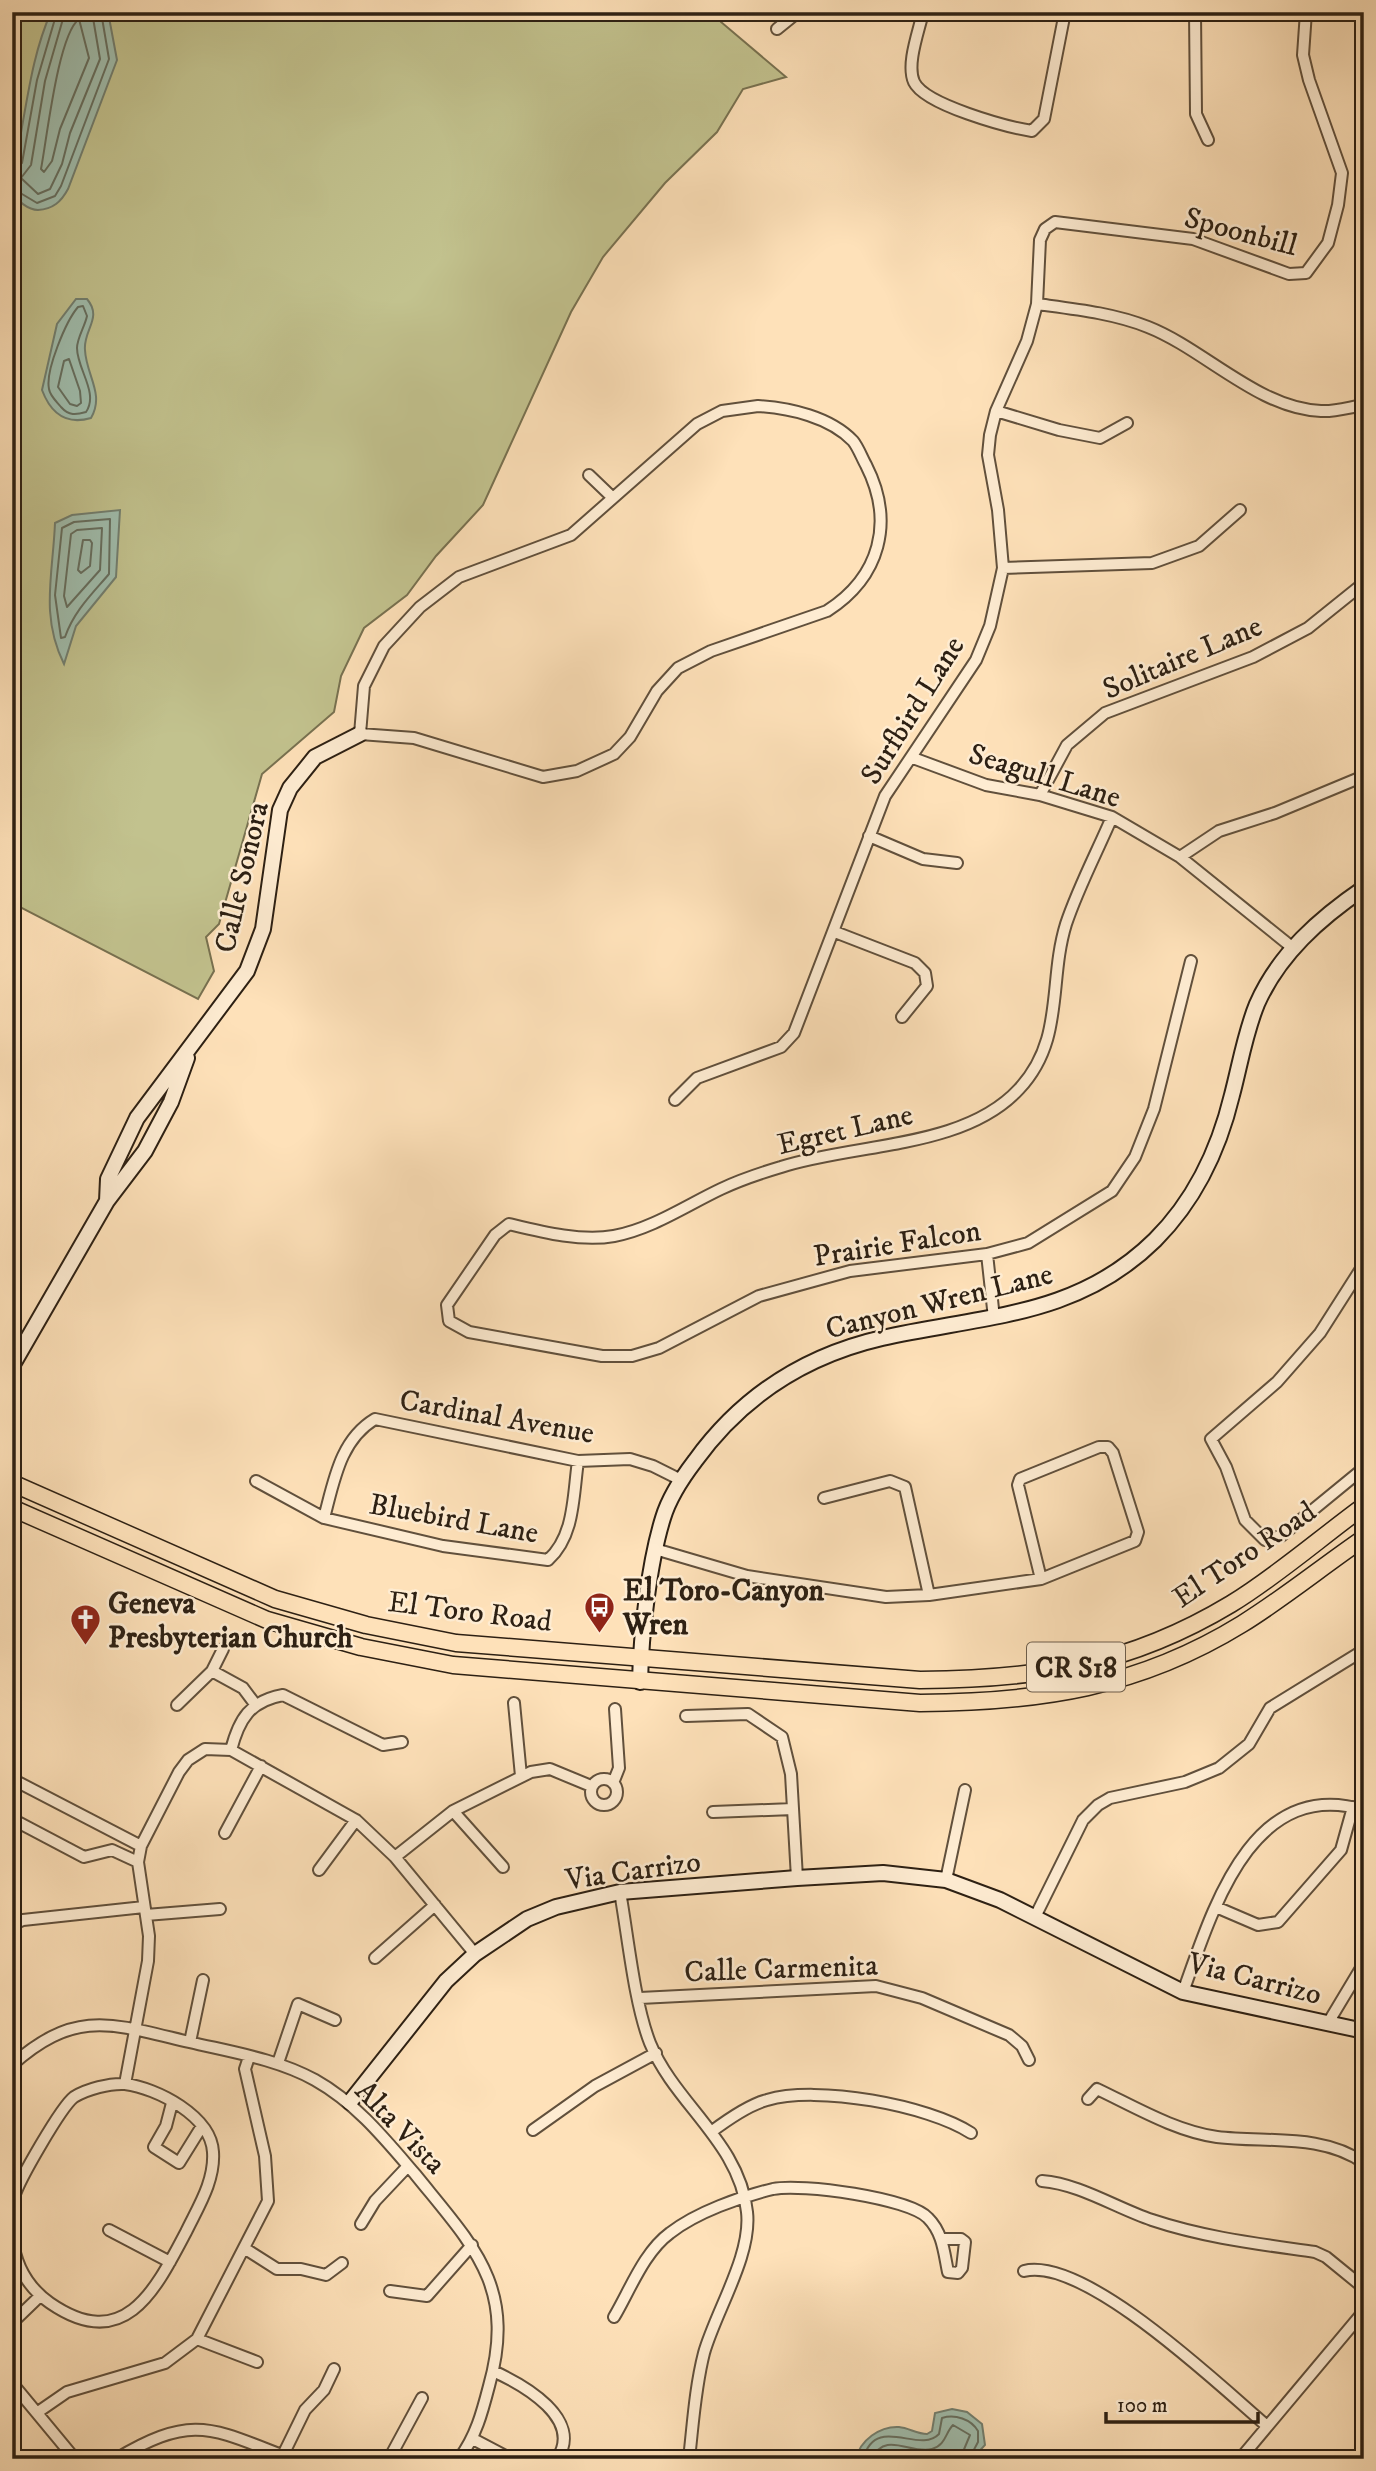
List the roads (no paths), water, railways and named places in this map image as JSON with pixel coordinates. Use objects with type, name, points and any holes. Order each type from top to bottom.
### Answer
[{"type":"main road","name":"El Toro Road","points":[[12,1483],[275,1599],[366,1625],[456,1643],[920,1680],[987,1679],[1044,1674],[1102,1661],[1170,1637],[1233,1603],[1364,1506]]},
{"type":"main road","name":"El Toro Road","points":[[12,1508],[267,1620],[361,1647],[453,1665],[920,1703],[989,1703],[1048,1697],[1107,1683],[1178,1658],[1242,1624],[1364,1538]]},
{"type":"street","points":[[777,29],[798,12]]},
{"type":"street","points":[[923,12],[912,68],[914,82],[926,96],[1013,128],[1032,131],[1044,119],[1065,12]]},
{"type":"street","points":[[1195,12],[1195,105],[1199,125],[1208,140]]},
{"type":"street","name":"Spoonbill","points":[[1045,229],[1055,222],[1193,239],[1289,274],[1306,273],[1328,243],[1338,205],[1342,173],[1309,80],[1303,55],[1306,12]]},
{"type":"street","name":"Surfbird Lane","points":[[675,1100],[697,1077],[752,1060],[781,1047],[794,1033],[885,796],[913,758],[976,660],[990,626],[1003,568],[998,510],[988,455],[996,411],[1027,341],[1037,304],[1040,240],[1045,229]]},
{"type":"street","points":[[1037,304],[1098,313],[1148,327],[1270,397],[1295,408],[1323,412],[1364,405]]},
{"type":"street","points":[[758,406],[787,407],[822,421],[853,442],[874,482],[881,531],[873,561],[858,587],[827,611],[711,651],[678,668],[657,691],[630,737],[614,754],[577,771],[543,777],[414,737],[360,734],[364,686],[384,646],[420,607],[460,576],[571,535],[613,498],[697,424],[722,411],[758,406]]},
{"type":"street","points":[[996,411],[1059,430],[1100,438],[1126,423]]},
{"type":"street","points":[[589,475],[613,498]]},
{"type":"street","points":[[1003,568],[1152,563],[1199,546],[1240,510]]},
{"type":"street","name":"Solitaire Lane","points":[[1040,796],[1067,745],[1105,713],[1253,657],[1308,628],[1364,583]]},
{"type":"street","name":"Calle Sonora","points":[[107,1201],[108,1179],[142,1111],[247,971],[262,929],[280,810],[290,788],[315,757],[360,734]]},
{"type":"street","name":"Seagull Lane","points":[[913,758],[986,785],[1040,796],[1112,817],[1180,857],[1293,948]]},
{"type":"street","points":[[1180,857],[1219,831],[1275,813],[1364,776]]},
{"type":"street","name":"Egret Lane","points":[[449,1321],[447,1305],[495,1235],[509,1224],[574,1236],[614,1236],[662,1219],[723,1187],[783,1166],[961,1128],[992,1112],[1020,1089],[1044,1055],[1056,1004],[1056,964],[1066,923],[1112,817]]},
{"type":"street","points":[[869,836],[923,859],[957,863]]},
{"type":"street","name":"Canyon Wren Lane","points":[[640,1682],[640,1657],[656,1549],[664,1515],[681,1480],[732,1416],[771,1383],[825,1354],[881,1338],[1055,1304],[1101,1282],[1145,1249],[1169,1224],[1197,1185],[1218,1143],[1251,1018],[1269,981],[1293,948],[1340,904],[1364,888]]},
{"type":"street","points":[[835,932],[915,963],[925,973],[926,986],[902,1017]]},
{"type":"street","name":"Prairie Falcon","points":[[449,1321],[469,1332],[601,1356],[632,1356],[659,1348],[759,1296],[850,1271],[987,1254],[1028,1243],[1112,1191],[1135,1157],[1154,1109],[1191,961]]},
{"type":"street","name":"Calle Sonora","points":[[12,1366],[107,1201],[145,1151],[164,1114],[190,1050]]},
{"type":"street","points":[[142,1111],[151,1110],[164,1114]]},
{"type":"street","points":[[987,1254],[994,1318]]},
{"type":"street","points":[[1364,1264],[1320,1334],[1278,1382],[1211,1439],[1226,1467],[1245,1520],[1260,1537],[1276,1539],[1364,1468]]},
{"type":"street","name":"Cardinal Avenue","points":[[324,1518],[338,1464],[358,1429],[374,1419],[578,1461],[630,1459],[653,1466],[681,1480]]},
{"type":"street","points":[[656,1549],[747,1576],[886,1597],[929,1595],[1041,1579],[1135,1541],[1138,1532],[1113,1453],[1108,1447],[1099,1447],[1020,1479],[1018,1485],[1041,1579]]},
{"type":"street","name":"Bluebird Lane","points":[[256,1481],[324,1518],[443,1546],[548,1560],[561,1549],[570,1523],[578,1461]]},
{"type":"street","points":[[824,1499],[890,1481],[905,1487],[929,1595]]},
{"type":"street","points":[[177,1705],[212,1671],[223,1649]]},
{"type":"street","points":[[1035,1917],[1083,1820],[1098,1805],[1111,1798],[1185,1782],[1219,1768],[1249,1744],[1270,1708],[1364,1650]]},
{"type":"street","points":[[212,1671],[243,1688],[255,1704]]},
{"type":"street","points":[[230,1750],[241,1720],[255,1704],[283,1695],[383,1745],[402,1742]]},
{"type":"street","points":[[513,1703],[521,1776]]},
{"type":"street","points":[[591,1786],[594,1801],[608,1805],[617,1792],[613,1783],[619,1768],[615,1709]]},
{"type":"street","points":[[686,1716],[748,1714],[782,1737],[789,1754],[797,1878]]},
{"type":"street","points":[[125,2084],[132,2029],[148,1961],[138,1862],[141,1846],[188,1760],[205,1749],[230,1750],[355,1820],[395,1857],[475,1954]]},
{"type":"street","points":[[225,1833],[261,1766]]},
{"type":"street","points":[[395,1857],[453,1811],[521,1776],[550,1769],[591,1786]]},
{"type":"street","points":[[12,1779],[109,1832],[141,1846]]},
{"type":"street","points":[[591,1786],[599,1779],[613,1783]]},
{"type":"street","points":[[946,1880],[965,1790]]},
{"type":"street","points":[[1183,1992],[1216,1907],[1237,1863],[1252,1843],[1279,1820],[1304,1808],[1327,1804],[1358,1809],[1340,1850],[1278,1922],[1258,1925],[1216,1907]]},
{"type":"street","name":"Via Carrizo","points":[[713,1812],[793,1809]]},
{"type":"street","points":[[453,1811],[503,1867]]},
{"type":"street","points":[[12,1819],[84,1857],[112,1850],[138,1862]]},
{"type":"street","points":[[319,1870],[355,1820]]},
{"type":"street","points":[[102,1852],[109,1832]]},
{"type":"street","name":"Via Carrizo","points":[[350,2102],[446,1981],[475,1954],[527,1919],[556,1907],[620,1892],[797,1878],[883,1873],[946,1880],[1000,1900],[1183,1992],[1364,2031]]},
{"type":"street","points":[[620,1892],[650,2042],[736,2171],[748,2214],[746,2234],[704,2353],[689,2459]]},
{"type":"street","points":[[375,1958],[435,1905]]},
{"type":"street","points":[[12,1925],[23,1920],[145,1911],[220,1909]]},
{"type":"street","points":[[1328,2023],[1364,1964]]},
{"type":"street","points":[[190,2042],[203,1980]]},
{"type":"street","name":"Calle Carmenita","points":[[640,1998],[876,1986],[922,1997],[1009,2035],[1022,2046],[1028,2060]]},
{"type":"street","points":[[278,2063],[298,2004],[335,2020]]},
{"type":"street","name":"Alta Vista","points":[[12,2065],[41,2042],[65,2030],[98,2024],[132,2029],[278,2063],[315,2080],[350,2102],[408,2166],[472,2245],[490,2279],[496,2304],[498,2343],[494,2371],[473,2439],[459,2459]]},
{"type":"street","points":[[534,2130],[595,2086],[656,2053]]},
{"type":"street","points":[[38,2412],[67,2392],[165,2363],[197,2339],[268,2201],[265,2156],[245,2069],[249,2057]]},
{"type":"street","points":[[12,2218],[14,2196],[62,2108],[75,2097],[94,2088],[125,2084],[172,2103],[202,2126],[213,2150],[207,2191],[170,2262],[147,2299],[132,2313],[100,2324],[80,2320],[40,2295],[23,2276],[14,2253],[12,2236]]},
{"type":"street","points":[[1088,2099],[1097,2090],[1177,2127],[1216,2137],[1318,2143],[1352,2154],[1364,2163]]},
{"type":"street","points":[[711,2132],[765,2100],[791,2094],[822,2093],[927,2113],[951,2120],[971,2133]]},
{"type":"street","points":[[172,2103],[166,2126],[154,2147],[179,2163],[202,2126]]},
{"type":"street","points":[[361,2224],[375,2201],[408,2166]]},
{"type":"street","points":[[1042,2181],[1061,2183],[1117,2207],[1203,2236],[1315,2252],[1326,2256],[1364,2288]]},
{"type":"street","points":[[614,2317],[649,2255],[670,2233],[745,2198],[785,2188],[884,2197],[905,2204],[926,2216],[939,2231],[941,2239]]},
{"type":"street","points":[[109,2230],[170,2262]]},
{"type":"street","points":[[390,2291],[427,2296],[472,2245]]},
{"type":"street","points":[[244,2248],[277,2269],[301,2269],[326,2275],[342,2263]]},
{"type":"street","points":[[1024,2271],[1035,2268],[1048,2271],[1111,2297],[1266,2426]]},
{"type":"street","points":[[12,2323],[40,2295]]},
{"type":"street","points":[[1240,2459],[1364,2311]]},
{"type":"street","points":[[197,2339],[257,2362]]},
{"type":"street","points":[[116,2459],[150,2439],[186,2429],[230,2435],[287,2457],[305,2410],[324,2390],[334,2369]]},
{"type":"street","points":[[494,2371],[534,2392],[553,2414],[563,2428],[564,2448],[557,2459]]},
{"type":"street","points":[[12,2384],[75,2459]]},
{"type":"street","points":[[389,2459],[422,2398]]},
{"type":"street","points":[[473,2439],[511,2459]]},
{"type":"water","points":[[51,12],[108,12],[117,60],[68,189],[56,204],[34,210],[17,199],[14,192],[14,165],[32,74]]},
{"type":"water","points":[[76,299],[87,299],[93,312],[85,350],[96,401],[91,418],[82,420],[61,416],[50,405],[42,390],[57,324]]},
{"type":"water","points":[[120,510],[116,577],[76,626],[64,664],[52,629],[50,612],[55,523],[72,515]]},
{"type":"water","points":[[952,2409],[967,2412],[982,2424],[985,2445],[974,2457],[856,2459],[866,2440],[878,2432],[899,2427],[927,2434],[932,2431],[935,2413]]},
{"type":"place","name":"El Toro-Canyon Wren","points":[[600,1634]]},
{"type":"place","name":"Geneva Presbyterian Church","points":[[85,1647]]}]
